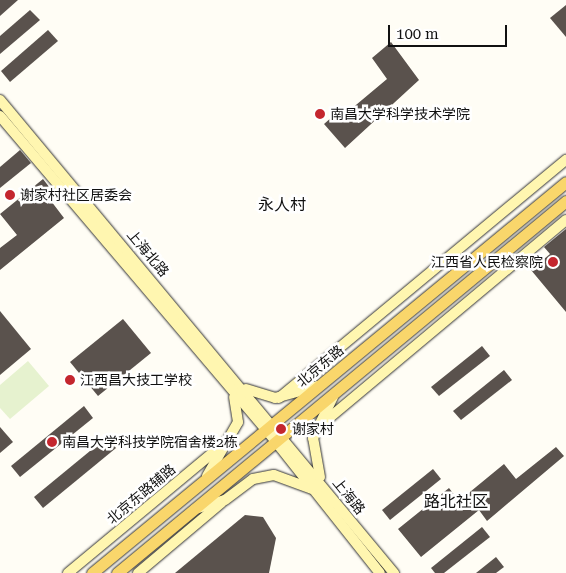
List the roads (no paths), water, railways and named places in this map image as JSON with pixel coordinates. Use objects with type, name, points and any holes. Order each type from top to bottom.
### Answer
[{"type":"main road","name":"上海北路","points":[[0,100],[243,388],[269,427]]},
{"type":"main road","name":"上海北路","points":[[0,116],[228,385],[269,427]]},
{"type":"main road","name":"北京东路","points":[[279,398],[566,160]]},
{"type":"main road","name":"北京东路","points":[[92,573],[566,182]]},
{"type":"main road","points":[[117,573],[566,201]]},
{"type":"main road","points":[[316,429],[566,220]]},
{"type":"main road","points":[[243,388],[279,398],[321,384]]},
{"type":"main road","points":[[205,480],[232,437],[240,415],[228,385]]},
{"type":"main road","points":[[138,573],[224,500],[253,480],[274,475],[320,488],[314,458],[316,429],[337,391]]},
{"type":"main road","name":"上海路","points":[[269,427],[394,573]]},
{"type":"main road","name":"北京东路辅路","points":[[68,573],[232,437]]},
{"type":"main road","name":"上海路","points":[[320,488],[380,573]]},
{"type":"main road","points":[[192,510],[224,500]]},
{"type":"place","name":"南昌大学科学技术学院","points":[[320,114]]},
{"type":"place","name":"谢家村社区居委会","points":[[10,195]]},
{"type":"place","name":"江西省人民检察院","points":[[553,262]]},
{"type":"place","name":"江西昌大技工学校","points":[[70,380]]},
{"type":"place","name":"谢家村","points":[[281,429]]},
{"type":"place","name":"南昌大学科技学院宿舍楼2栋","points":[[52,442]]},
{"type":"district","name":"永人村","points":[[282,205]]},
{"type":"district","name":"路北社区","points":[[456,502]]}]
